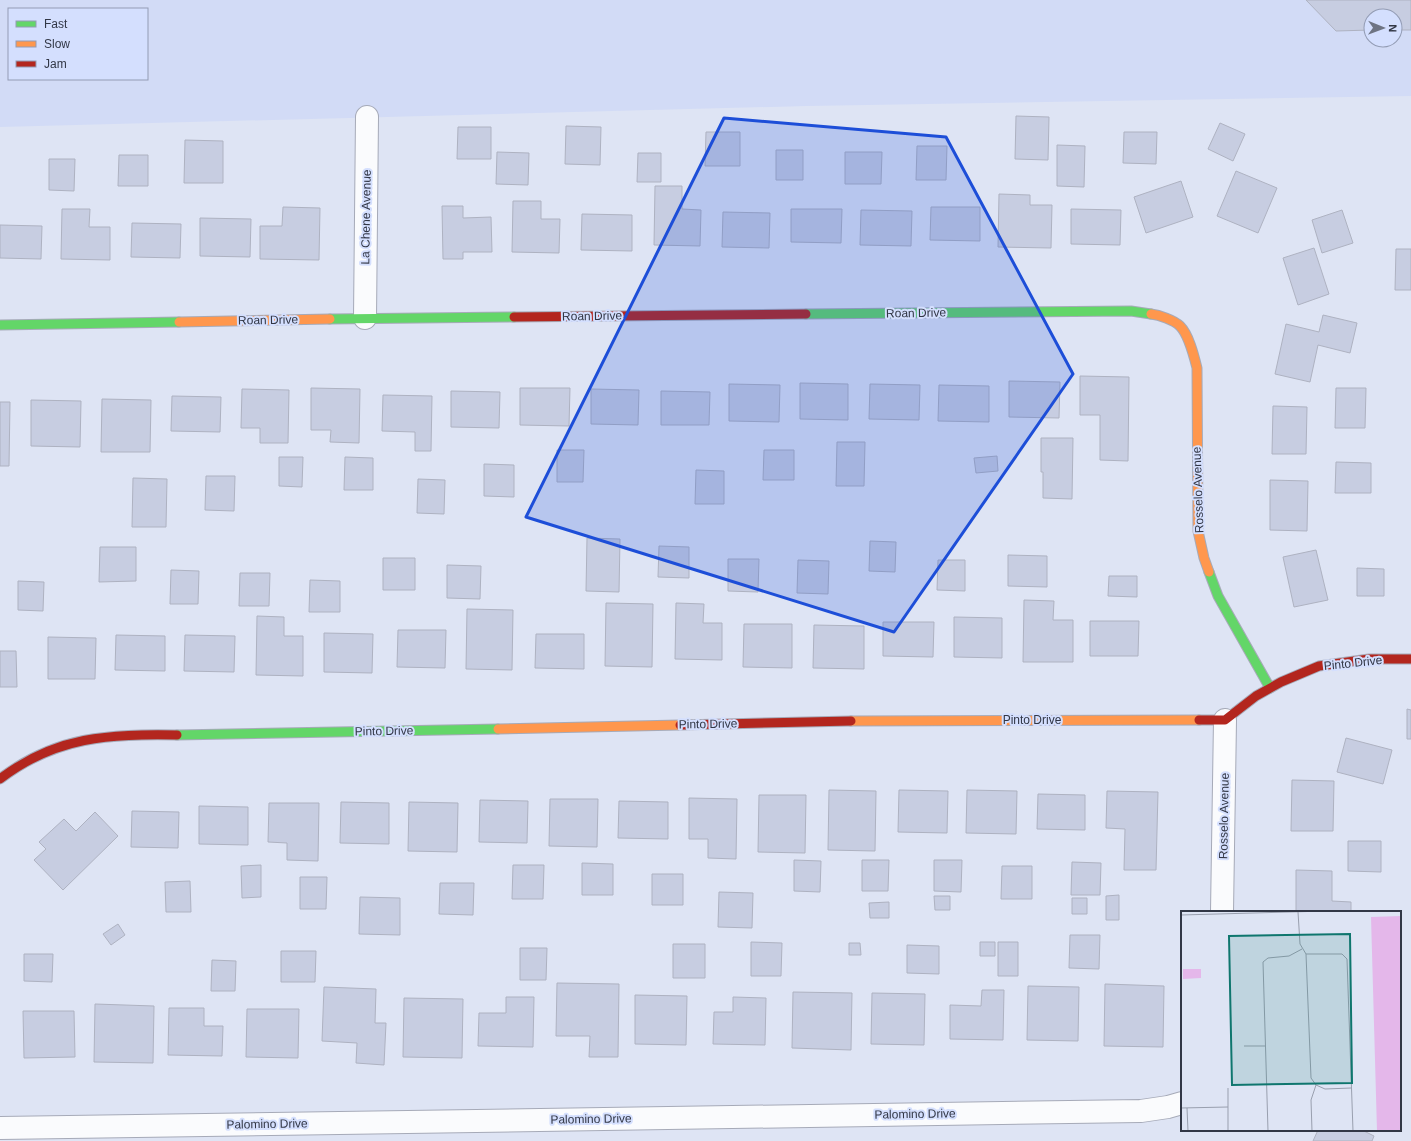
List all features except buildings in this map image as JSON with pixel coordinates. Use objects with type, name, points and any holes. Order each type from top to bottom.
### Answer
[{"type":"street","name":"La Chene Avenue","points":[[365,318],[367,117]]},
{"type":"street","name":"Roan Drive","points":[[0,325],[365,318],[1131,311],[1160,315],[1180,326]]},
{"type":"street","name":"Rosselo Avenue","points":[[1180,326],[1192,348],[1197,368],[1198,531],[1204,558],[1218,596],[1270,688]]},
{"type":"street","name":"Pinto Drive","points":[[0,779],[24,762],[54,748],[91,738],[135,735],[221,735],[906,720],[1225,720],[1256,696],[1281,682],[1319,666],[1369,659],[1411,659]]},
{"type":"street","name":"Rosselo Avenue","points":[[1222,911],[1225,720]]},
{"type":"street","name":"Palomino Drive","points":[[0,1128],[1141,1111],[1181,1103]]},
{"type":"highlighted area","points":[[724,118],[946,137],[1073,374],[894,632],[526,517]]},
{"type":"shaded area","points":[[0,0],[1411,0],[1411,96],[807,106],[0,127]]},
{"type":"traffic: fast","points":[[806,314],[1131,311],[1151,314]]},
{"type":"traffic: fast","points":[[330,319],[514,317]]},
{"type":"traffic: fast","points":[[0,325],[179,322]]},
{"type":"traffic: fast","points":[[1209,572],[1218,596],[1270,688]]},
{"type":"traffic: fast","points":[[177,735],[498,729]]},
{"type":"traffic: slow","points":[[1151,314],[1166,318],[1180,326],[1189,340],[1197,368],[1198,531],[1204,558],[1209,572]]},
{"type":"traffic: slow","points":[[179,322],[330,319]]},
{"type":"traffic: slow","points":[[851,721],[1199,720]]},
{"type":"traffic: slow","points":[[498,729],[680,725]]},
{"type":"traffic: jam","points":[[514,317],[806,314]]},
{"type":"traffic: jam","points":[[1199,720],[1225,720],[1256,696],[1281,682],[1319,666],[1369,659],[1411,659]]},
{"type":"traffic: jam","points":[[680,725],[851,721]]},
{"type":"traffic: jam","points":[[0,779],[21,765],[42,754],[84,740],[129,735],[177,735]]}]
